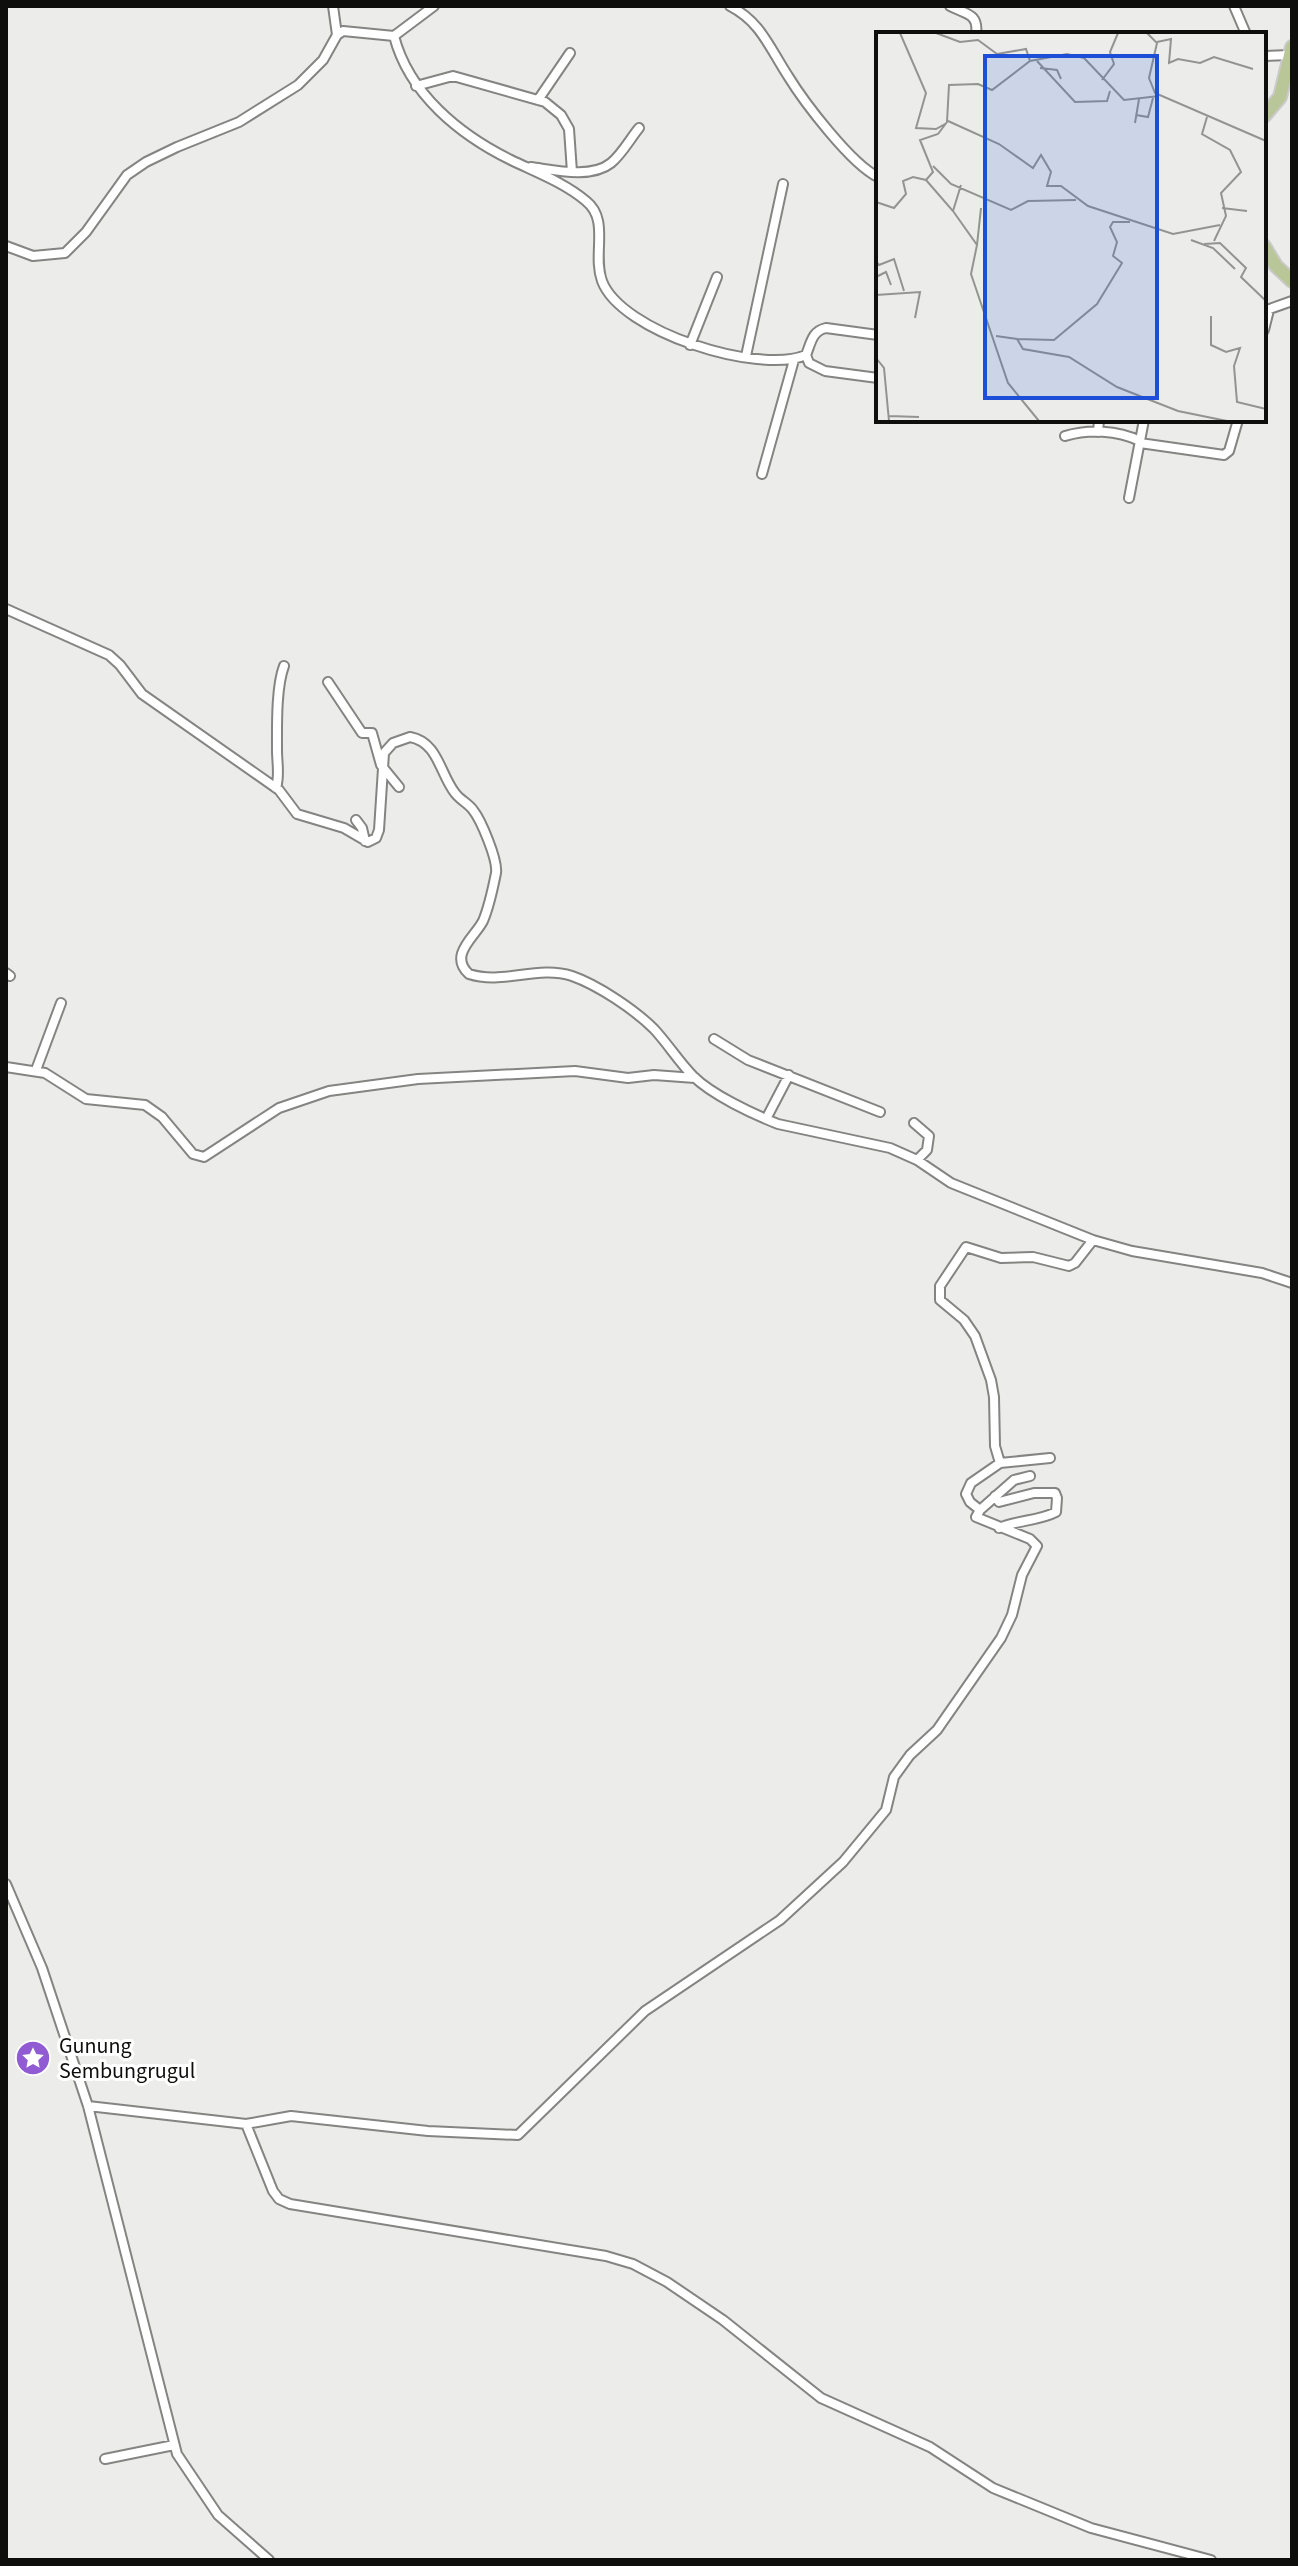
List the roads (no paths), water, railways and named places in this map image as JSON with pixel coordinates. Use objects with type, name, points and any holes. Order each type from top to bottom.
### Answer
[{"type":"main road","points":[[1266,114],[1280,97],[1291,51]]},
{"type":"main road","points":[[1266,249],[1276,266],[1292,281]]},
{"type":"street","points":[[333,6],[337,35]]},
{"type":"street","points":[[6,246],[33,256],[65,253],[86,232],[127,175],[146,162],[239,122],[298,85],[323,60],[337,35],[343,31],[394,36],[434,6]]},
{"type":"street","points":[[730,6],[756,23],[806,102],[863,166],[876,176]]},
{"type":"street","points":[[950,6],[972,15],[977,24],[976,32]]},
{"type":"street","points":[[1234,6],[1245,32]]},
{"type":"street","points":[[394,36],[399,55],[416,86],[445,116],[479,142],[572,192],[594,209],[600,224],[598,266],[602,283],[618,304],[678,341],[690,345],[746,356],[794,360],[806,355]]},
{"type":"street","points":[[1266,56],[1291,51]]},
{"type":"street","points":[[538,100],[570,53]]},
{"type":"street","points":[[416,86],[453,76],[553,107],[566,121],[572,172]]},
{"type":"street","points":[[526,166],[572,172],[608,165],[639,128]]},
{"type":"street","points":[[746,356],[783,184]]},
{"type":"street","points":[[690,345],[717,277]]},
{"type":"street","points":[[1267,310],[1292,301]]},
{"type":"street","points":[[876,335],[838,329],[819,330],[813,336],[806,355],[809,363],[825,371],[876,378]]},
{"type":"street","points":[[762,474],[794,360]]},
{"type":"street","points":[[1098,432],[1099,422]]},
{"type":"street","points":[[1129,498],[1144,422]]},
{"type":"street","points":[[1065,436],[1080,432],[1127,435],[1140,442],[1224,455],[1229,451],[1237,422]]},
{"type":"street","points":[[6,609],[109,655],[142,694],[276,788],[302,818],[344,828],[365,841],[373,840],[378,834],[381,765],[387,748],[403,739],[415,738],[427,744],[455,794],[475,812],[495,861],[496,871],[485,917],[465,944],[465,971],[477,977],[498,978],[532,972],[572,976],[620,1002],[652,1027],[695,1078],[766,1119],[890,1148],[917,1160],[951,1183],[1093,1240],[1132,1251],[1262,1273],[1292,1283]]},
{"type":"street","points":[[276,788],[279,776],[280,678],[284,666]]},
{"type":"street","points":[[328,682],[362,733],[372,733],[381,765],[399,787]]},
{"type":"street","points":[[356,820],[365,841]]},
{"type":"street","points":[[36,1070],[61,1003]]},
{"type":"street","points":[[714,1039],[748,1060],[880,1112]]},
{"type":"street","points":[[6,1067],[36,1070],[86,1099],[135,1102],[152,1109],[198,1157],[204,1157],[279,1108],[329,1091],[418,1079],[575,1071],[628,1078],[654,1075],[695,1078]]},
{"type":"street","points":[[766,1119],[789,1075]]},
{"type":"street","points":[[914,1123],[929,1136],[927,1150],[917,1160]]},
{"type":"street","points":[[1000,1463],[995,1446],[991,1380],[970,1328],[940,1300],[940,1286],[966,1247],[1001,1258],[1033,1257],[1069,1266],[1093,1240]]},
{"type":"street","points":[[980,1510],[968,1499],[967,1490],[971,1483],[1000,1463],[1050,1458]]},
{"type":"street","points":[[88,2106],[246,2124],[291,2116],[491,2135],[513,2136],[522,2132],[645,2011],[767,1929],[822,1884],[886,1810],[894,1777],[910,1755],[937,1730],[1001,1638],[1012,1615],[1022,1575],[1037,1546],[1030,1539],[976,1517],[1014,1480],[1030,1476]]},
{"type":"street","points":[[995,1496],[999,1502],[1043,1492],[1055,1493],[1057,1498],[1056,1512],[1047,1517],[1012,1522],[999,1528]]},
{"type":"street","points":[[6,1884],[42,1968],[88,2106],[174,2445],[218,2515],[269,2560]]},
{"type":"street","points":[[246,2124],[273,2191],[283,2201],[606,2256],[633,2264],[667,2282],[723,2320],[821,2398],[930,2447],[993,2488],[1091,2528],[1211,2560]]},
{"type":"street","points":[[105,2459],[174,2445]]},
{"type":"place","name":"Gunung Sembungrugul","points":[[33,2058]]}]
